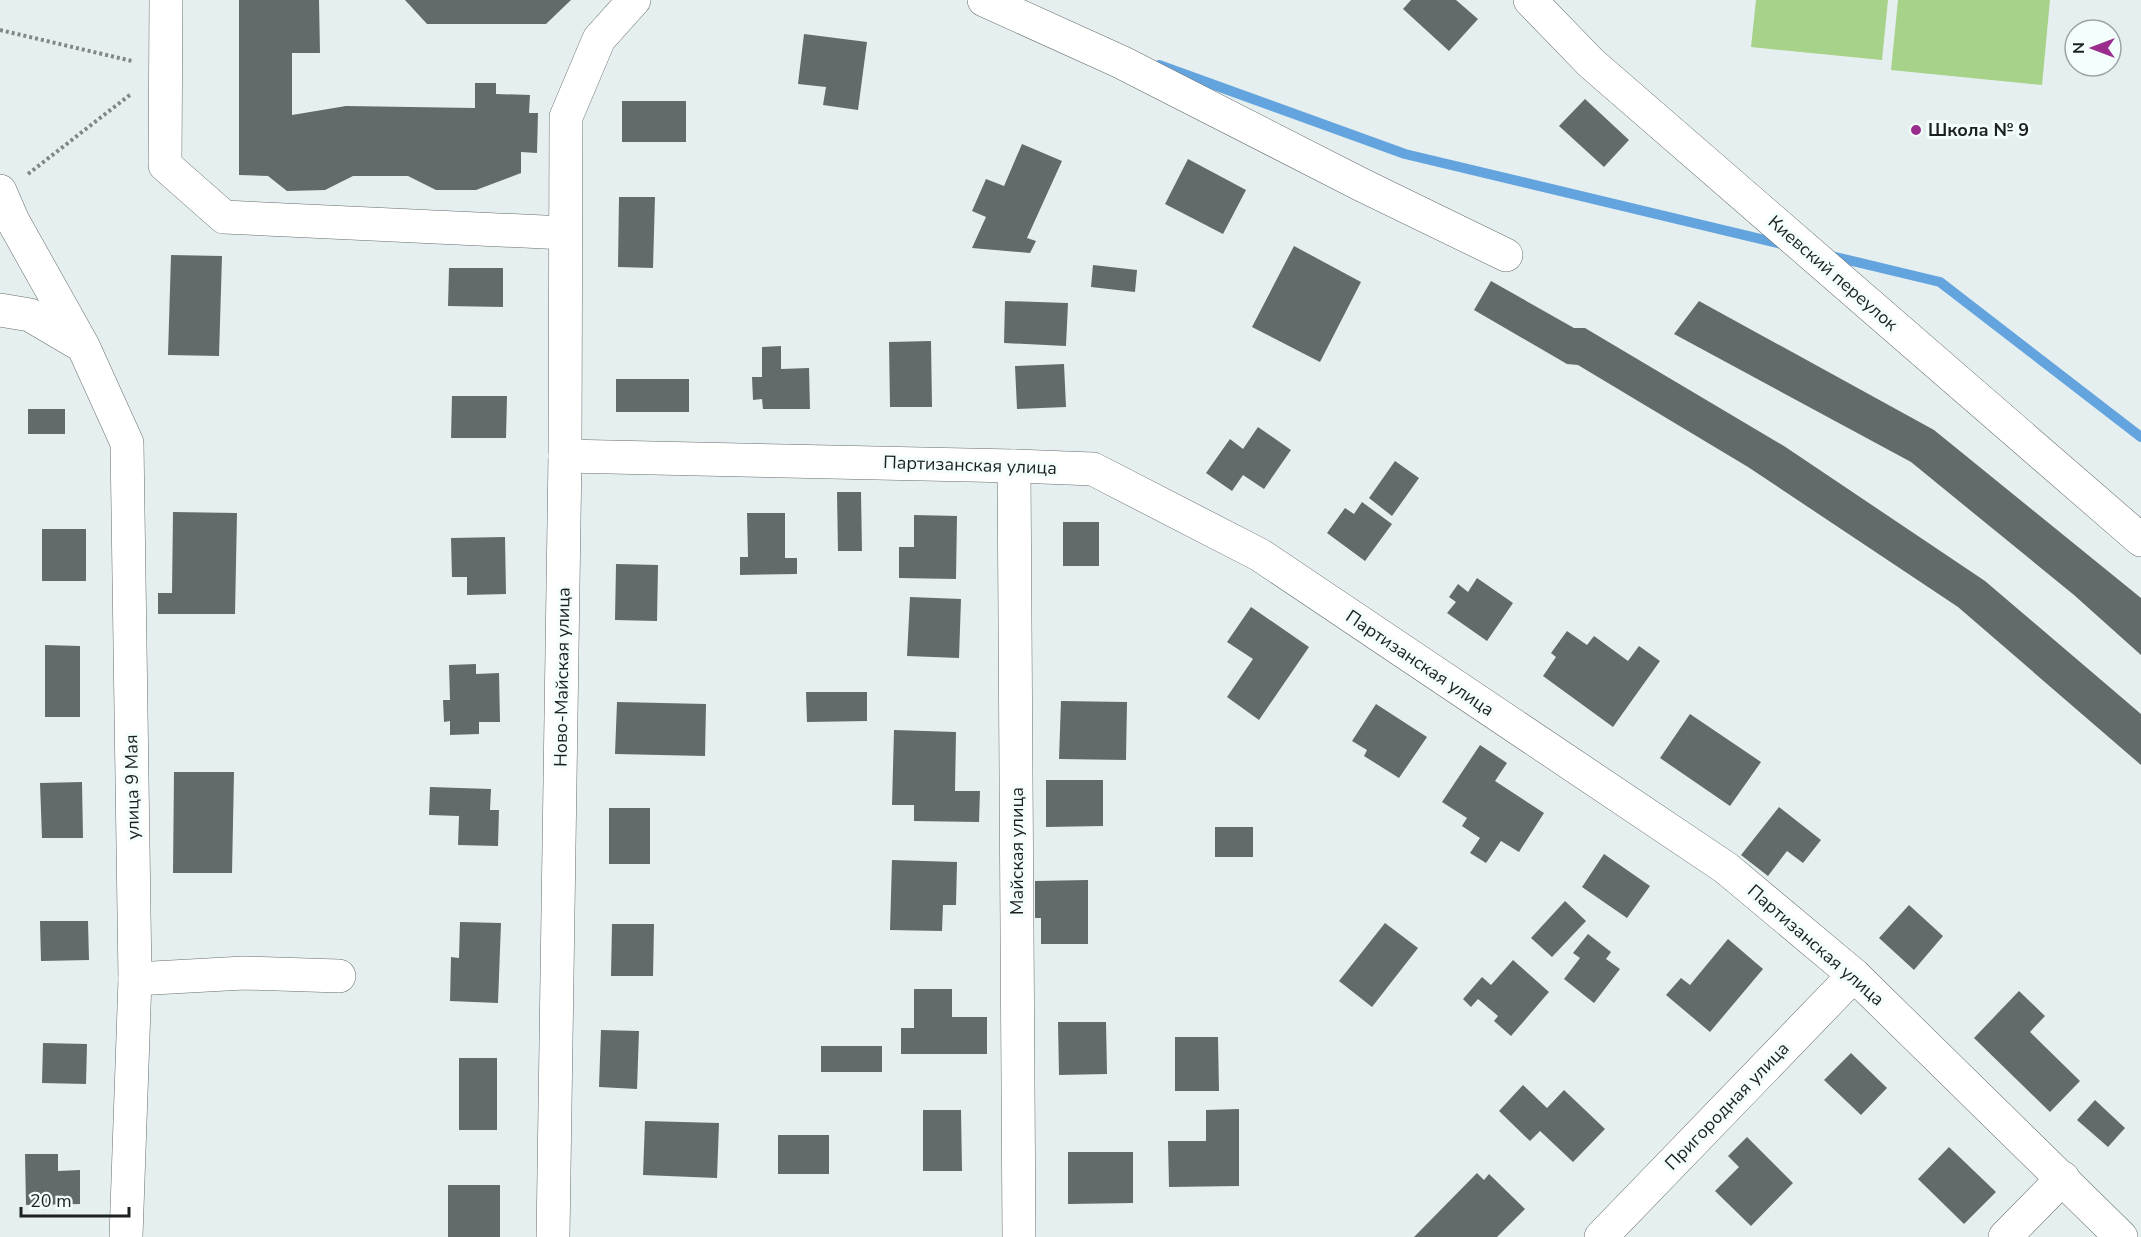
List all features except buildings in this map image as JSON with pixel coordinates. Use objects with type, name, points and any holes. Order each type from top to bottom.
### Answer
[{"type":"street","points":[[166,0],[165,165],[224,217],[565,233]]},
{"type":"street","name":"Ново-Майская улица","points":[[553,1237],[565,456],[566,117],[598,39],[634,0]]},
{"type":"street","points":[[984,0],[1121,62],[1506,255]]},
{"type":"street","name":"Киевский переулок","points":[[1530,0],[1591,63],[2141,540]]},
{"type":"street","name":"улица 9 Мая","points":[[1,193],[13,221],[83,346],[127,443],[135,979],[126,1237]]},
{"type":"street","points":[[0,310],[30,315],[83,346]]},
{"type":"street","name":"Партизанская улица","points":[[565,456],[1093,469],[1260,555],[1726,868],[1854,975],[2121,1237]]},
{"type":"street","name":"Майская улица","points":[[1014,466],[1019,1237]]},
{"type":"street","points":[[135,979],[244,973],[339,976]]},
{"type":"street","name":"Пригородная улица","points":[[1601,1237],[1854,975]]},
{"type":"street","points":[[2005,1237],[2062,1178]]},
{"type":"path","points":[[0,30],[165,68]]},
{"type":"path","points":[[1,193],[165,68]]},
{"type":"green space","points":[[1756,0],[1888,0],[1882,60],[1751,47]]},
{"type":"green space","points":[[1898,0],[2050,0],[2042,85],[1891,70]]},
{"type":"waterway","points":[[1159,65],[1405,154],[1786,245]]},
{"type":"waterway","points":[[1827,255],[1940,282],[2141,437]]},
{"type":"place","name":"Школа № 9","points":[[1916,130]]}]
